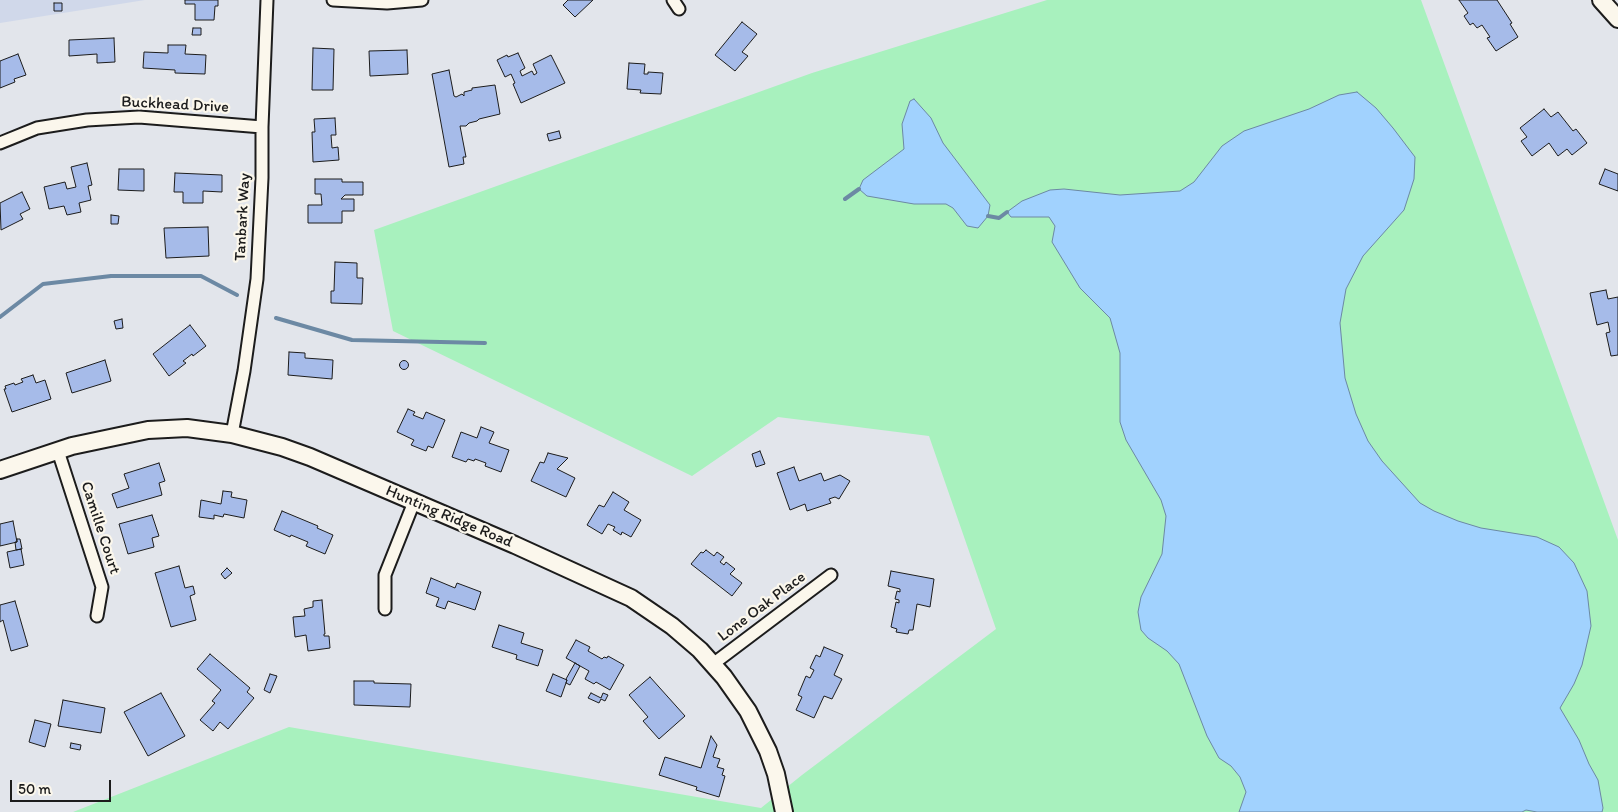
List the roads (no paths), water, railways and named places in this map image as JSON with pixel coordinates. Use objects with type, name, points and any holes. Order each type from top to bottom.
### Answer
[{"type":"street","name":"Tanbark Way","points":[[232,434],[244,371],[256,278],[262,178],[262,127],[268,0]]},
{"type":"street","points":[[333,0],[387,4],[422,0]]},
{"type":"street","points":[[1601,0],[1618,18]]},
{"type":"street","name":"Buckhead Drive","points":[[0,143],[37,128],[87,120],[139,116],[262,127]]},
{"type":"street","name":"Hunting Ridge Road","points":[[0,470],[72,446],[148,430],[187,428],[232,434],[253,438],[291,450],[532,552],[631,598],[672,626],[700,650],[713,664],[748,711],[776,774],[784,812]]},
{"type":"street","name":"Camille Court","points":[[58,451],[102,587],[97,616]]},
{"type":"street","points":[[385,609],[385,575],[414,502]]},
{"type":"street","name":"Lone Oak Place","points":[[713,664],[831,575]]},
{"type":"water","points":[[1357,92],[1376,108],[1415,157],[1414,179],[1404,210],[1363,256],[1346,289],[1340,323],[1345,378],[1356,414],[1368,441],[1382,461],[1420,503],[1458,521],[1481,528],[1537,537],[1559,547],[1574,563],[1587,591],[1591,626],[1582,665],[1574,684],[1560,708],[1579,740],[1598,780],[1602,812],[1537,812],[1526,810],[1522,812],[1239,812],[1246,792],[1240,777],[1231,766],[1219,758],[1207,736],[1179,664],[1167,651],[1148,638],[1141,630],[1138,612],[1141,597],[1162,554],[1166,516],[1161,500],[1126,440],[1120,422],[1120,353],[1110,318],[1080,288],[1052,242],[1055,226],[1049,217],[1011,217],[1007,212],[1022,201],[1050,190],[1064,189],[1120,195],[1180,191],[1194,182],[1222,146],[1244,131],[1309,109],[1339,95]]},
{"type":"water","points":[[914,99],[931,118],[943,143],[990,205],[988,216],[978,228],[967,226],[953,208],[946,204],[914,204],[867,196],[859,189],[863,180],[904,149],[902,124],[910,101]]},
{"type":"waterway","points":[[845,199],[859,189]]},
{"type":"waterway","points":[[988,216],[999,218],[1007,212]]},
{"type":"waterway","points":[[0,317],[43,284],[111,276],[201,276],[237,295]]},
{"type":"waterway","points":[[276,318],[352,340],[485,343]]}]
